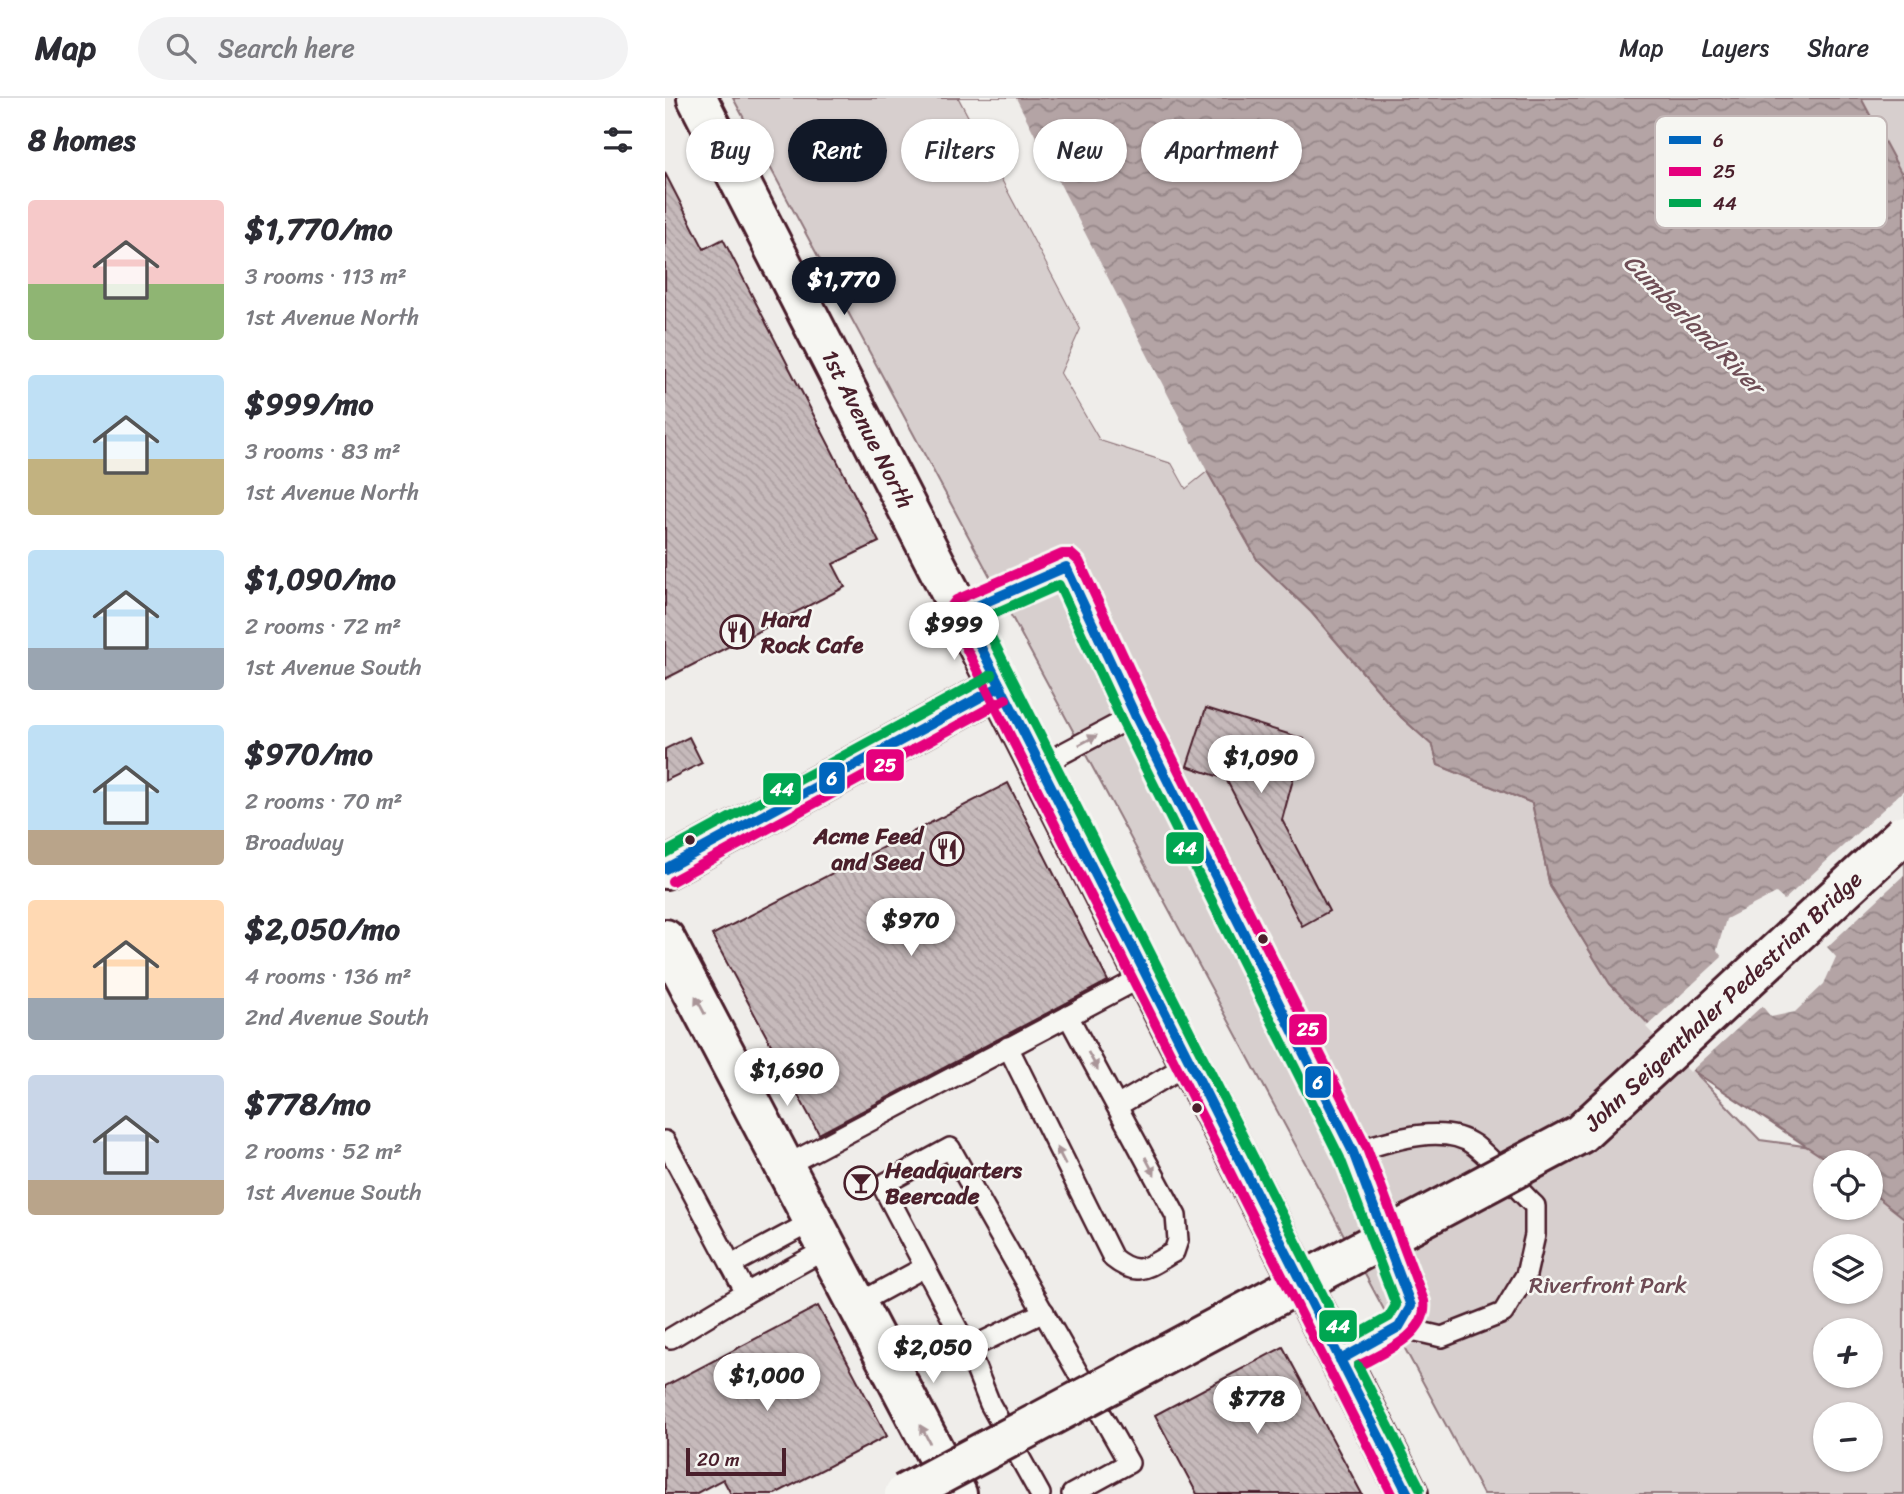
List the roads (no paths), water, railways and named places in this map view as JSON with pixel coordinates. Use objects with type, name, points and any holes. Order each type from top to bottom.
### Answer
[{"type":"street","name":"1st Avenue North","points":[[697,98],[1041,765],[1408,1494]]},
{"type":"street","points":[[665,869],[999,687]]},
{"type":"street","name":"John Seigenthaler Pedestrian Bridge","points":[[904,1494],[1580,1134],[1904,834]]},
{"type":"street","points":[[665,939],[957,1494]]},
{"type":"lane","points":[[963,612],[1066,567],[1135,715],[1353,1152],[1411,1306],[1399,1327],[1340,1360]]},
{"type":"lane","points":[[1041,765],[1135,715]]},
{"type":"lane","points":[[785,1166],[1146,975]]},
{"type":"lane","points":[[1008,1048],[1113,1258],[1126,1269],[1138,1271],[1174,1252],[1178,1240],[1176,1216],[1068,1016]]},
{"type":"lane","points":[[1117,1106],[1190,1063]]},
{"type":"lane","points":[[1353,1152],[1406,1137],[1440,1135],[1472,1144],[1535,1206],[1535,1235],[1526,1275],[1503,1312],[1442,1337],[1399,1327]]},
{"type":"lane","points":[[665,1141],[746,1293]]},
{"type":"lane","points":[[1039,1494],[990,1404],[968,1349],[882,1185],[950,1148],[1129,1463],[1072,1494]]},
{"type":"lane","points":[[731,1265],[821,1234]]},
{"type":"lane","points":[[671,1338],[746,1293],[821,1234]]},
{"type":"lane","points":[[857,1304],[925,1268]]},
{"type":"lane","points":[[968,1349],[1045,1312]]},
{"type":"water","name":"Cumberland River","points":[[959,98],[1861,98],[1871,116],[1655,116],[1655,228],[1887,228],[1887,146],[1904,178],[1904,1218],[1883,1201],[1883,1150],[1813,1151],[1695,1072],[1610,984],[1550,886],[1532,803],[1438,765],[1433,746],[1401,717],[1311,612],[1258,561],[1207,471],[1186,488],[1172,463],[1100,440],[1061,373],[1081,329],[1003,182],[1019,182],[1019,119],[970,119]]},
{"type":"place","name":"Hard Rock Cafe","points":[[737,632]]},
{"type":"place","name":"Acme Feed and Seed","points":[[947,849]]},
{"type":"place","name":"Headquarters Beercade","points":[[861,1183]]},
{"type":"park label","name":"Riverfront Park","points":[[1608,1285]]}]
